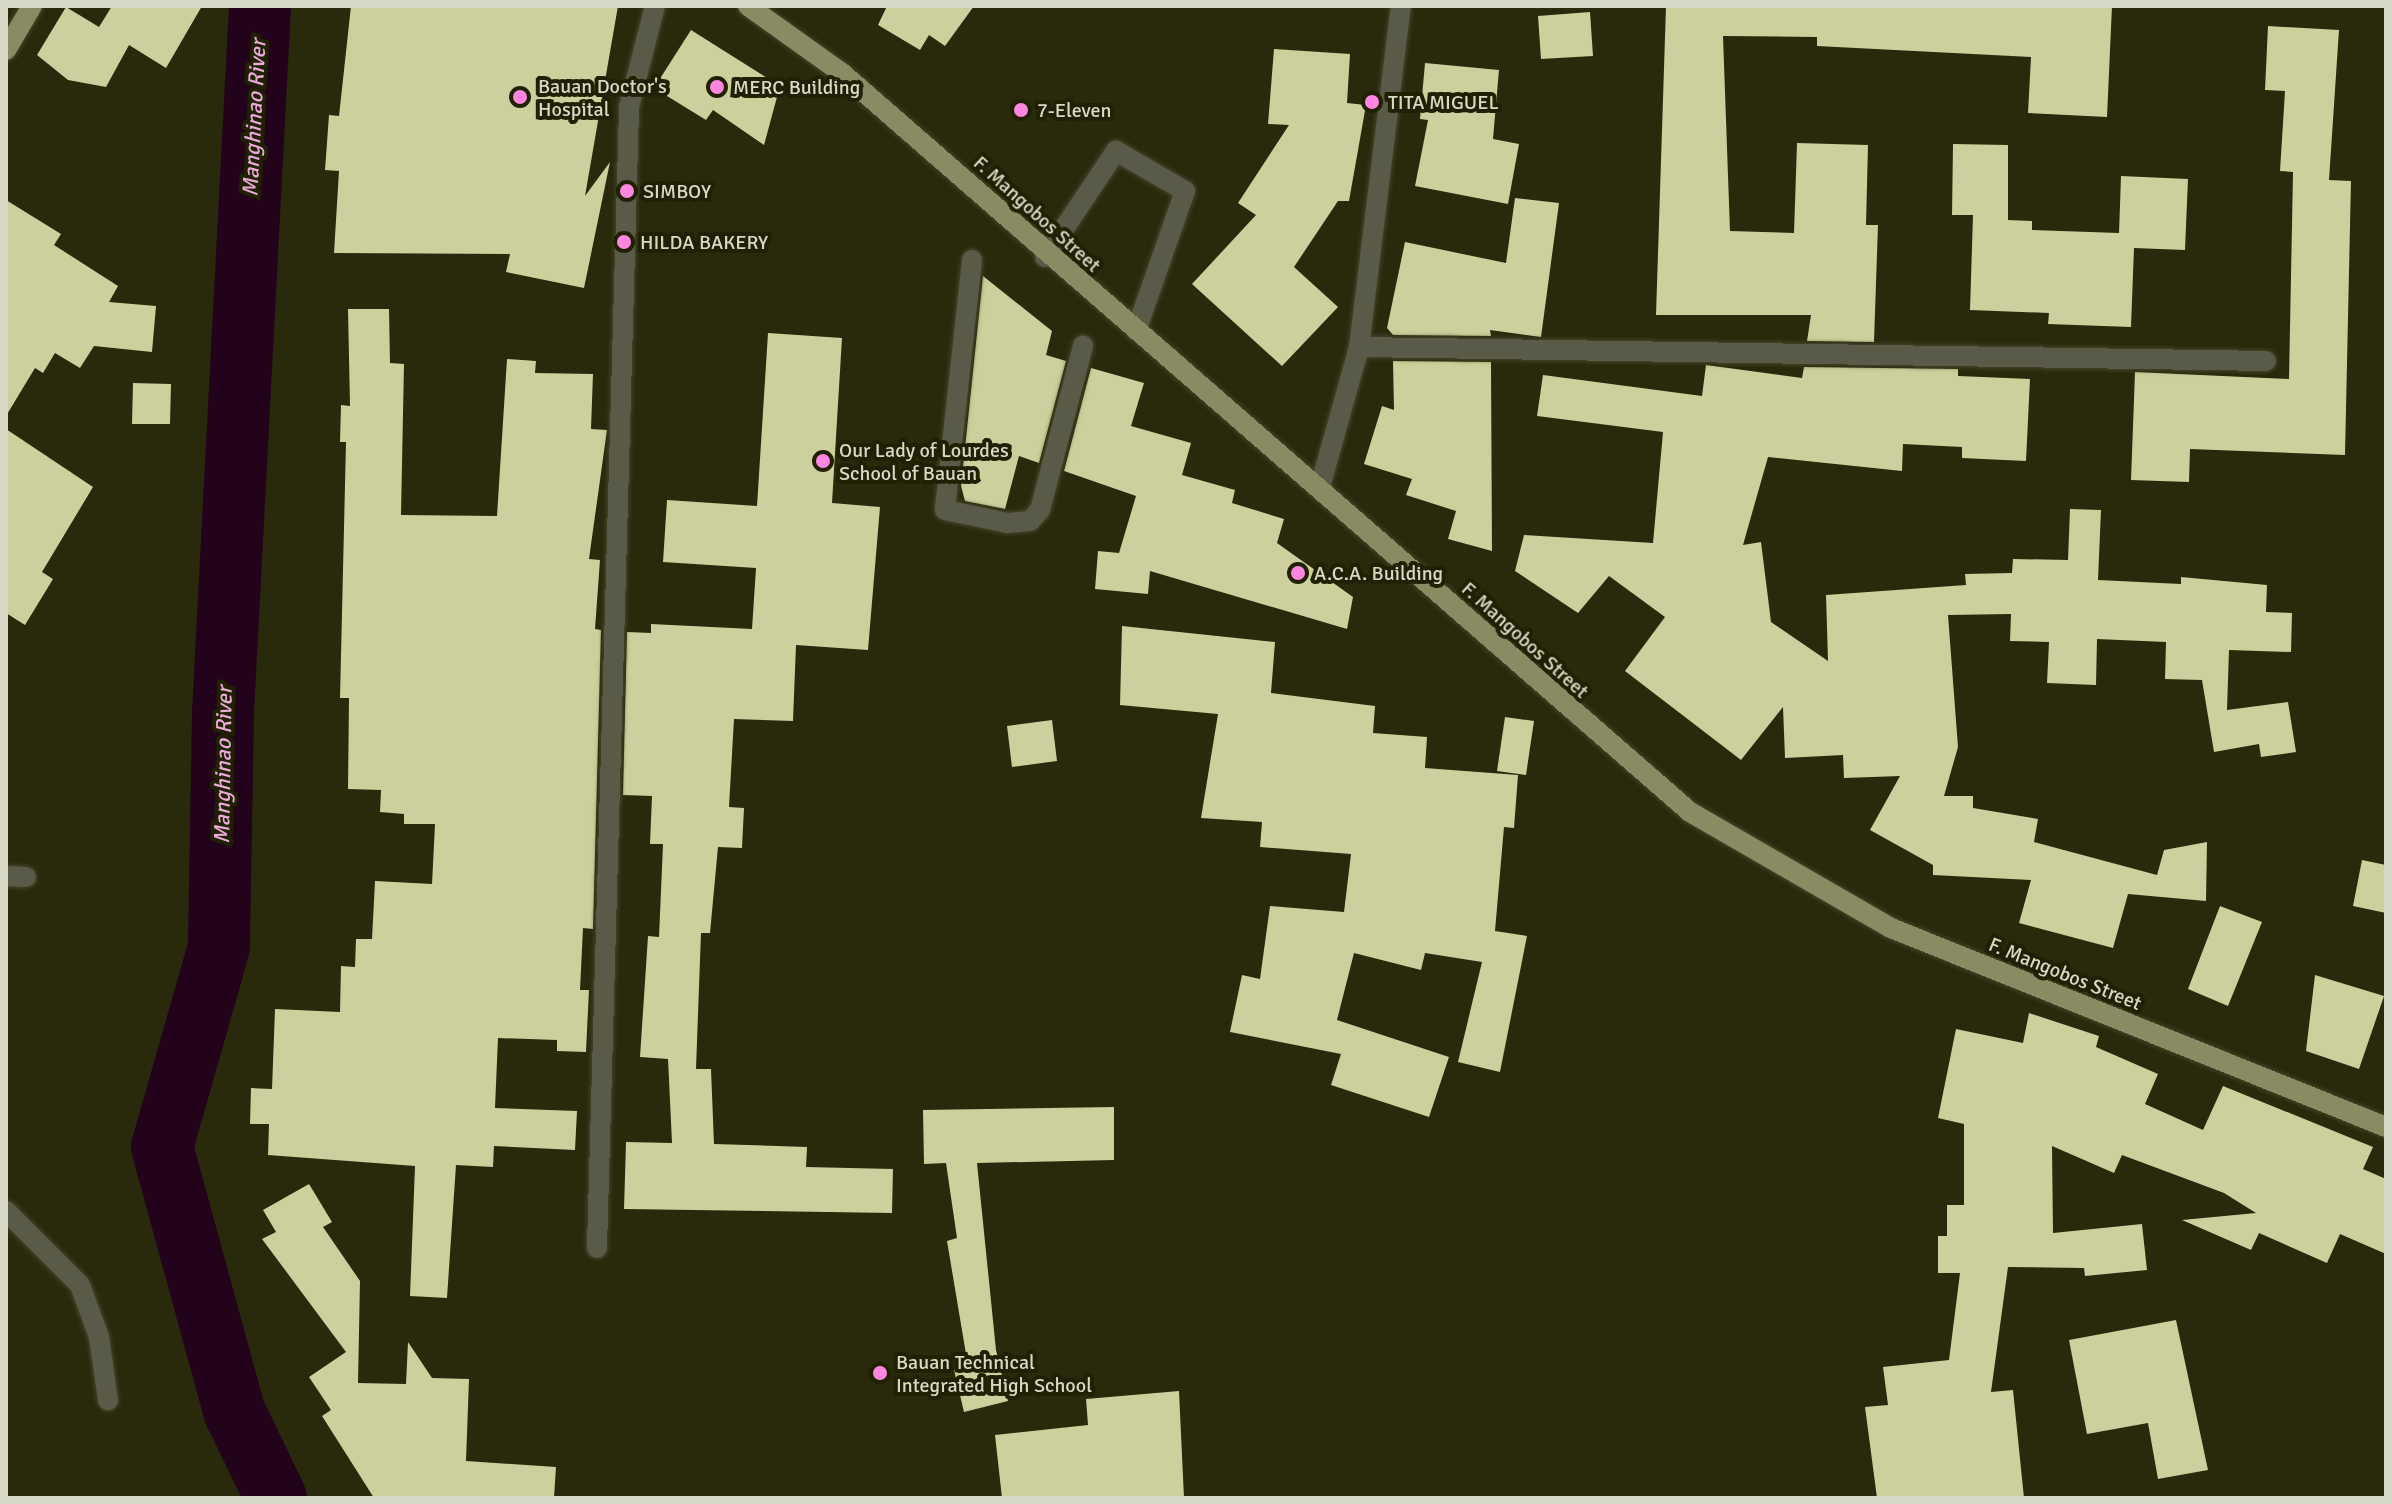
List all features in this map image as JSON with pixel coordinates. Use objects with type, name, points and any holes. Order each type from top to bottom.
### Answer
[{"type":"main road","points":[[6,50],[32,6]]},
{"type":"main road","name":"F. Mangobos Street","points":[[748,6],[842,73],[1045,257],[1320,487],[1554,700],[1690,812],[1784,872],[2016,981],[2386,1127]]},
{"type":"street","points":[[597,1248],[629,107],[655,6]]},
{"type":"street","points":[[1320,487],[1359,347],[1401,6]]},
{"type":"street","points":[[1045,257],[1116,151],[1185,191],[1136,331]]},
{"type":"street","points":[[972,260],[945,510],[1008,523],[1030,521],[1040,510],[1083,346]]},
{"type":"street","points":[[1359,347],[2266,361]]},
{"type":"street","points":[[6,1211],[49,1246],[80,1285],[99,1337],[108,1400]]},
{"type":"building","points":[[112,6],[202,6],[166,68],[129,45],[106,87],[68,80],[37,55],[66,7],[99,27]]},
{"type":"building","points":[[351,6],[618,6],[585,196],[610,162],[584,288],[506,272],[510,254],[334,253],[339,171],[325,170],[329,115],[339,116]]},
{"type":"building","points":[[887,6],[974,6],[945,46],[929,35],[920,50],[878,25]]},
{"type":"building","points":[[1666,6],[2112,6],[2107,117],[2028,113],[2031,57],[1817,46],[1817,37],[1723,36],[1730,231],[1794,233],[1797,143],[1868,145],[1866,225],[1878,225],[1874,342],[1807,341],[1811,315],[1656,315]]},
{"type":"building","points":[[1590,12],[1593,56],[1541,59],[1538,16]]},
{"type":"building","points":[[2268,26],[2339,30],[2329,180],[2351,181],[2345,455],[2190,449],[2189,482],[2131,480],[2135,372],[2289,379],[2293,172],[2280,171],[2285,91],[2265,90]]},
{"type":"building","name":"MERC Building","points":[[691,30],[780,86],[764,145],[713,110],[706,120],[654,88]]},
{"type":"building","points":[[1274,49],[1350,54],[1347,103],[1366,105],[1349,201],[1338,201],[1294,267],[1338,307],[1282,366],[1192,284],[1256,215],[1238,203],[1289,125],[1268,124]]},
{"type":"building","points":[[1425,63],[1499,70],[1493,139],[1519,144],[1508,204],[1415,186],[1428,120],[1420,119]]},
{"type":"building","points":[[1953,144],[2008,145],[2008,220],[2032,221],[2032,230],[2119,233],[2121,176],[2188,179],[2185,250],[2134,248],[2131,327],[2048,324],[2049,313],[1970,310],[1973,215],[1952,215]]},
{"type":"building","points":[[1515,198],[1559,203],[1541,337],[1490,330],[1491,336],[1393,335],[1387,328],[1405,242],[1506,263]]},
{"type":"building","points":[[6,200],[61,234],[54,245],[118,286],[109,302],[156,306],[152,352],[94,346],[80,368],[55,353],[43,373],[35,368],[6,416]]},
{"type":"building","points":[[983,276],[1052,331],[1046,355],[1066,361],[1039,463],[1019,456],[1005,509],[965,501],[961,486]]},
{"type":"building","points":[[348,309],[389,309],[390,363],[404,364],[401,515],[497,516],[507,359],[536,361],[535,373],[593,374],[591,429],[607,430],[589,559],[600,560],[595,629],[601,630],[593,929],[583,928],[580,990],[589,990],[586,1052],[557,1051],[557,1040],[498,1038],[495,1108],[577,1111],[575,1150],[494,1146],[493,1167],[456,1165],[447,1298],[410,1296],[415,1166],[268,1155],[269,1124],[250,1124],[251,1088],[272,1089],[275,1009],[340,1012],[341,966],[355,967],[356,939],[372,939],[375,881],[432,884],[435,824],[404,824],[404,814],[380,812],[381,790],[348,789],[349,698],[340,698],[346,442],[340,442],[341,405],[350,406]]},
{"type":"building","points":[[768,333],[842,338],[832,503],[880,507],[868,650],[796,645],[793,721],[734,719],[729,807],[744,808],[742,848],[718,847],[710,933],[701,933],[696,1069],[711,1069],[714,1144],[807,1147],[806,1167],[893,1169],[892,1213],[624,1209],[626,1142],[672,1143],[668,1059],[640,1057],[648,936],[659,937],[663,844],[650,844],[652,796],[623,795],[627,632],[651,633],[651,624],[752,629],[756,568],[663,562],[667,500],[757,506]]},
{"type":"building","points":[[1393,361],[1491,362],[1492,551],[1448,539],[1456,511],[1406,495],[1412,479],[1364,464],[1382,406],[1394,410]]},
{"type":"building","points":[[1706,365],[1802,378],[1804,367],[1958,369],[1958,376],[2030,379],[2026,461],[1962,458],[1962,447],[1903,444],[1902,471],[1768,457],[1743,545],[1761,542],[1771,622],[1828,661],[1826,595],[1966,585],[1965,574],[2012,573],[2013,559],[2068,560],[2070,509],[2101,510],[2098,580],[2181,584],[2181,577],[2267,585],[2266,612],[2292,613],[2291,652],[2229,650],[2227,710],[2288,702],[2296,752],[2261,757],[2259,744],[2214,752],[2202,680],[2165,679],[2166,642],[2097,639],[2096,685],[2047,683],[2049,642],[2010,641],[2011,614],[1948,615],[1958,747],[1944,796],[1973,796],[1973,808],[2038,819],[2034,842],[2157,875],[2164,850],[2207,842],[2206,901],[2128,894],[2113,948],[2019,923],[2031,880],[1933,875],[1933,865],[1870,830],[1900,776],[1844,778],[1843,755],[1785,758],[1783,707],[1741,760],[1625,671],[1665,617],[1609,576],[1578,613],[1515,571],[1524,535],[1653,543],[1663,432],[1537,416],[1543,375],[1702,396]]},
{"type":"building","points":[[1091,368],[1144,383],[1131,426],[1191,443],[1182,475],[1235,490],[1232,503],[1284,519],[1277,543],[1353,597],[1347,629],[1150,571],[1148,594],[1095,589],[1098,551],[1119,553],[1136,496],[1064,471]]},
{"type":"building","points":[[133,383],[171,384],[170,424],[132,424]]},
{"type":"building","points":[[6,429],[93,487],[42,572],[53,579],[25,625],[6,613]]},
{"type":"building","points":[[1122,626],[1275,642],[1271,693],[1375,706],[1373,733],[1427,737],[1425,768],[1518,775],[1514,828],[1504,827],[1495,931],[1527,936],[1500,1072],[1458,1062],[1482,962],[1425,953],[1421,970],[1354,953],[1337,1020],[1449,1057],[1429,1117],[1331,1085],[1341,1054],[1230,1032],[1242,975],[1260,979],[1270,906],[1344,912],[1351,854],[1260,847],[1262,822],[1201,818],[1218,714],[1120,705]]},
{"type":"building","points":[[1505,717],[1534,721],[1526,775],[1497,771]]},
{"type":"building","points":[[1052,720],[1057,761],[1012,767],[1007,726]]},
{"type":"building","points":[[2362,860],[2386,865],[2386,913],[2353,906]]},
{"type":"building","points":[[2220,906],[2262,922],[2228,1006],[2188,989]]},
{"type":"building","points":[[2315,975],[2384,996],[2359,1069],[2306,1051]]},
{"type":"building","points":[[2029,1013],[2099,1036],[2096,1047],[2158,1074],[2145,1104],[2203,1130],[2223,1086],[2373,1147],[2363,1169],[2386,1179],[2386,1254],[2340,1234],[2327,1263],[2259,1233],[2251,1250],[2182,1220],[2256,1213],[2224,1193],[2122,1155],[2114,1173],[2052,1146],[2053,1233],[2142,1224],[2147,1270],[2085,1276],[2084,1268],[2008,1267],[1991,1392],[2013,1390],[2024,1498],[1877,1498],[1865,1407],[1888,1405],[1883,1367],[1949,1360],[1960,1273],[1938,1273],[1938,1236],[1947,1236],[1947,1205],[1964,1205],[1964,1124],[1938,1118],[1956,1029],[2023,1043]]},
{"type":"building","points":[[1114,1107],[1114,1160],[977,1163],[996,1350],[1008,1401],[964,1412],[954,1370],[968,1366],[947,1241],[957,1238],[946,1163],[924,1164],[923,1110]]},
{"type":"building","points":[[309,1184],[332,1222],[323,1227],[360,1281],[358,1383],[406,1384],[408,1342],[432,1378],[469,1379],[466,1461],[556,1467],[554,1498],[374,1498],[322,1416],[331,1410],[309,1377],[346,1352],[262,1239],[276,1232],[263,1210]]},
{"type":"building","points":[[2176,1320],[2208,1470],[2158,1479],[2148,1423],[2087,1434],[2069,1340]]},
{"type":"building","points":[[1179,1391],[1184,1498],[1002,1498],[995,1435],[1088,1425],[1086,1399]]},
{"type":"waterway","name":"Manghinao River","points":[[260,6],[223,712],[219,947],[162,1147],[235,1413],[276,1498]]},
{"type":"place","name":"MERC Building","points":[[717,87]]},
{"type":"place","name":"Bauan Doctor's Hospital","points":[[520,97]]},
{"type":"place","name":"TITA MIGUEL","points":[[1372,102]]},
{"type":"place","name":"7-Eleven","points":[[1021,110]]},
{"type":"place","name":"SIMBOY","points":[[627,191]]},
{"type":"place","name":"HILDA BAKERY","points":[[624,242]]},
{"type":"place","name":"Our Lady of Lourdes School of Bauan","points":[[823,461]]},
{"type":"place","name":"A.C.A. Building","points":[[1298,573]]},
{"type":"place","name":"Bauan Technical Integrated High School","points":[[880,1373]]}]
